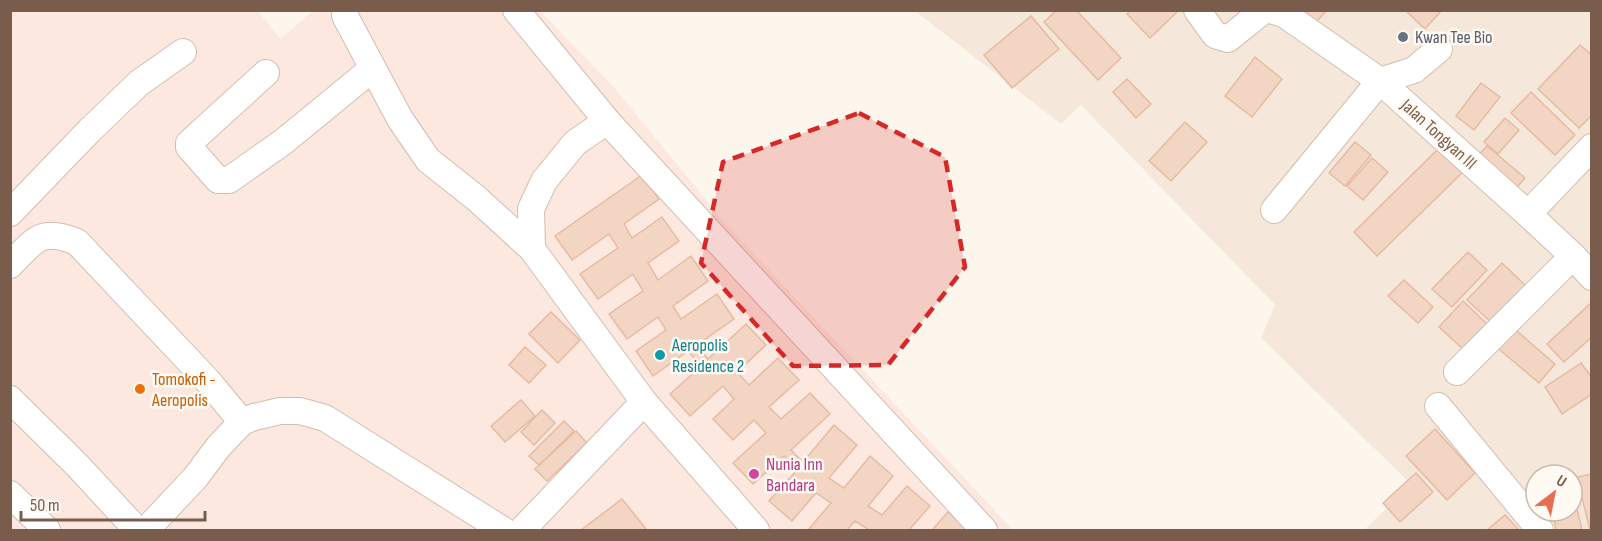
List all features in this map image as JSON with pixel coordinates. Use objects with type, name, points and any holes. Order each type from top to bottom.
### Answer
[{"type":"street","points":[[516,10],[607,121],[984,531]]},
{"type":"street","points":[[1197,10],[1215,35],[1228,39],[1264,10]]},
{"type":"street","name":"Jalan Tongyan III","points":[[1270,10],[1284,15],[1380,81],[1528,214],[1592,277]]},
{"type":"street","points":[[345,16],[400,119],[428,160],[476,198],[532,249],[644,402],[756,531]]},
{"type":"street","points":[[1274,210],[1380,81],[1414,70],[1439,49]]},
{"type":"street","points":[[10,213],[88,131],[139,83],[183,52]]},
{"type":"street","points":[[266,73],[189,143],[189,147],[218,180],[229,180],[274,148],[372,69]]},
{"type":"street","points":[[532,249],[531,209],[544,181],[575,143],[607,121]]},
{"type":"street","points":[[1528,214],[1592,147]]},
{"type":"street","points":[[10,266],[35,240],[45,235],[64,237],[77,242],[208,381],[242,422]]},
{"type":"street","points":[[1457,372],[1573,256]]},
{"type":"street","points":[[10,399],[77,465],[137,531]]},
{"type":"street","points":[[522,531],[644,402]]},
{"type":"street","points":[[1438,406],[1540,531]]},
{"type":"street","points":[[146,531],[242,422],[280,411],[300,411],[324,418],[503,531]]},
{"type":"street","points":[[10,494],[47,531]]},
{"type":"highlighted area","points":[[859,113],[945,157],[965,267],[888,365],[793,366],[701,263],[723,162]]},
{"type":"shaded area","points":[[10,11],[258,11],[280,39],[313,11],[540,11],[612,85],[726,224],[1013,530],[11,530]]},
{"type":"shaded area","points":[[915,11],[1591,11],[1591,530],[1364,530],[1411,484],[1261,338],[1275,305],[1081,105],[1061,124]]},
{"type":"building","points":[[1057,10],[1076,10],[1121,58],[1098,80],[1044,22]]},
{"type":"building","points":[[1131,10],[1179,10],[1150,38],[1127,14]]},
{"type":"building","points":[[1291,10],[1327,10],[1311,28]]},
{"type":"building","points":[[1405,10],[1442,10],[1425,29]]},
{"type":"building","points":[[1031,16],[1059,49],[1012,88],[984,55]]},
{"type":"building","points":[[1580,45],[1592,55],[1592,115],[1579,128],[1538,89]]},
{"type":"building","points":[[1255,57],[1282,79],[1252,117],[1225,96]]},
{"type":"building","points":[[1127,79],[1151,104],[1136,118],[1113,92]]},
{"type":"building","points":[[1481,83],[1500,97],[1474,130],[1456,116]]},
{"type":"building","points":[[1531,92],[1575,135],[1555,155],[1511,113]]},
{"type":"building","points":[[1505,118],[1519,130],[1498,154],[1484,142]]},
{"type":"building","points":[[1185,122],[1207,142],[1171,181],[1149,161]]},
{"type":"building","points":[[1355,142],[1371,155],[1345,186],[1329,173]]},
{"type":"building","points":[[1487,146],[1525,178],[1511,194],[1473,161]]},
{"type":"building","points":[[1440,147],[1464,171],[1377,256],[1354,232]]},
{"type":"building","points":[[1372,158],[1388,172],[1363,200],[1347,186]]},
{"type":"building","name":"Aeropolis Residence 2","points":[[642,175],[659,199],[624,224],[632,238],[662,217],[679,241],[648,263],[658,280],[691,256],[708,281],[673,306],[681,319],[717,294],[734,319],[697,345],[708,359],[746,324],[766,345],[737,372],[749,385],[778,358],[799,380],[769,407],[781,419],[810,393],[830,414],[791,450],[803,462],[834,425],[857,445],[829,478],[844,488],[870,456],[893,476],[868,506],[882,515],[907,486],[930,506],[909,530],[869,530],[855,521],[847,530],[808,530],[831,503],[816,493],[792,521],[769,501],[798,469],[784,456],[753,484],[733,463],[766,433],[754,420],[733,440],[713,419],[734,399],[723,386],[690,416],[670,394],[701,366],[688,351],[653,376],[636,351],[666,330],[658,317],[627,339],[609,314],[643,291],[633,274],[598,299],[580,274],[618,248],[609,234],[572,260],[555,236]]},
{"type":"building","points":[[1468,252],[1487,270],[1452,307],[1432,289]]},
{"type":"building","points":[[1502,263],[1527,287],[1492,323],[1467,300]]},
{"type":"building","points":[[1404,280],[1433,307],[1418,323],[1388,296]]},
{"type":"building","points":[[1463,301],[1489,326],[1465,351],[1439,327]]},
{"type":"building","points":[[1591,303],[1592,337],[1564,362],[1547,344]]},
{"type":"building","points":[[551,312],[580,340],[558,363],[529,334]]},
{"type":"building","points":[[1510,325],[1555,364],[1539,383],[1493,344]]},
{"type":"building","points":[[525,347],[546,365],[529,383],[509,365]]},
{"type":"building","points":[[1581,363],[1592,378],[1592,394],[1562,414],[1545,387]]},
{"type":"building","points":[[521,400],[535,416],[505,442],[491,426]]},
{"type":"building","points":[[542,410],[555,423],[534,445],[521,432]]},
{"type":"building","points":[[564,421],[574,431],[539,465],[529,456]]},
{"type":"building","points":[[1435,429],[1475,473],[1447,500],[1406,456]]},
{"type":"building","points":[[576,431],[587,443],[547,481],[535,469]]},
{"type":"building","points":[[1416,473],[1433,492],[1400,522],[1383,503]]},
{"type":"building","points":[[1592,474],[1592,530],[1590,530],[1584,506],[1584,476]]},
{"type":"building","points":[[622,499],[647,530],[581,530]]},
{"type":"building","points":[[948,512],[969,530],[932,530]]},
{"type":"building","points":[[1505,515],[1519,530],[1487,530]]},
{"type":"building","points":[[1555,523],[1580,523],[1582,530],[1556,530]]},
{"type":"place","name":"Kwan Tee Bio","points":[[1403,37]]},
{"type":"place","name":"Aeropolis Residence 2","points":[[660,355]]},
{"type":"place","name":"Tomokofi - Aeropolis","points":[[140,389]]},
{"type":"place","name":"Nunia Inn Bandara","points":[[754,474]]}]
